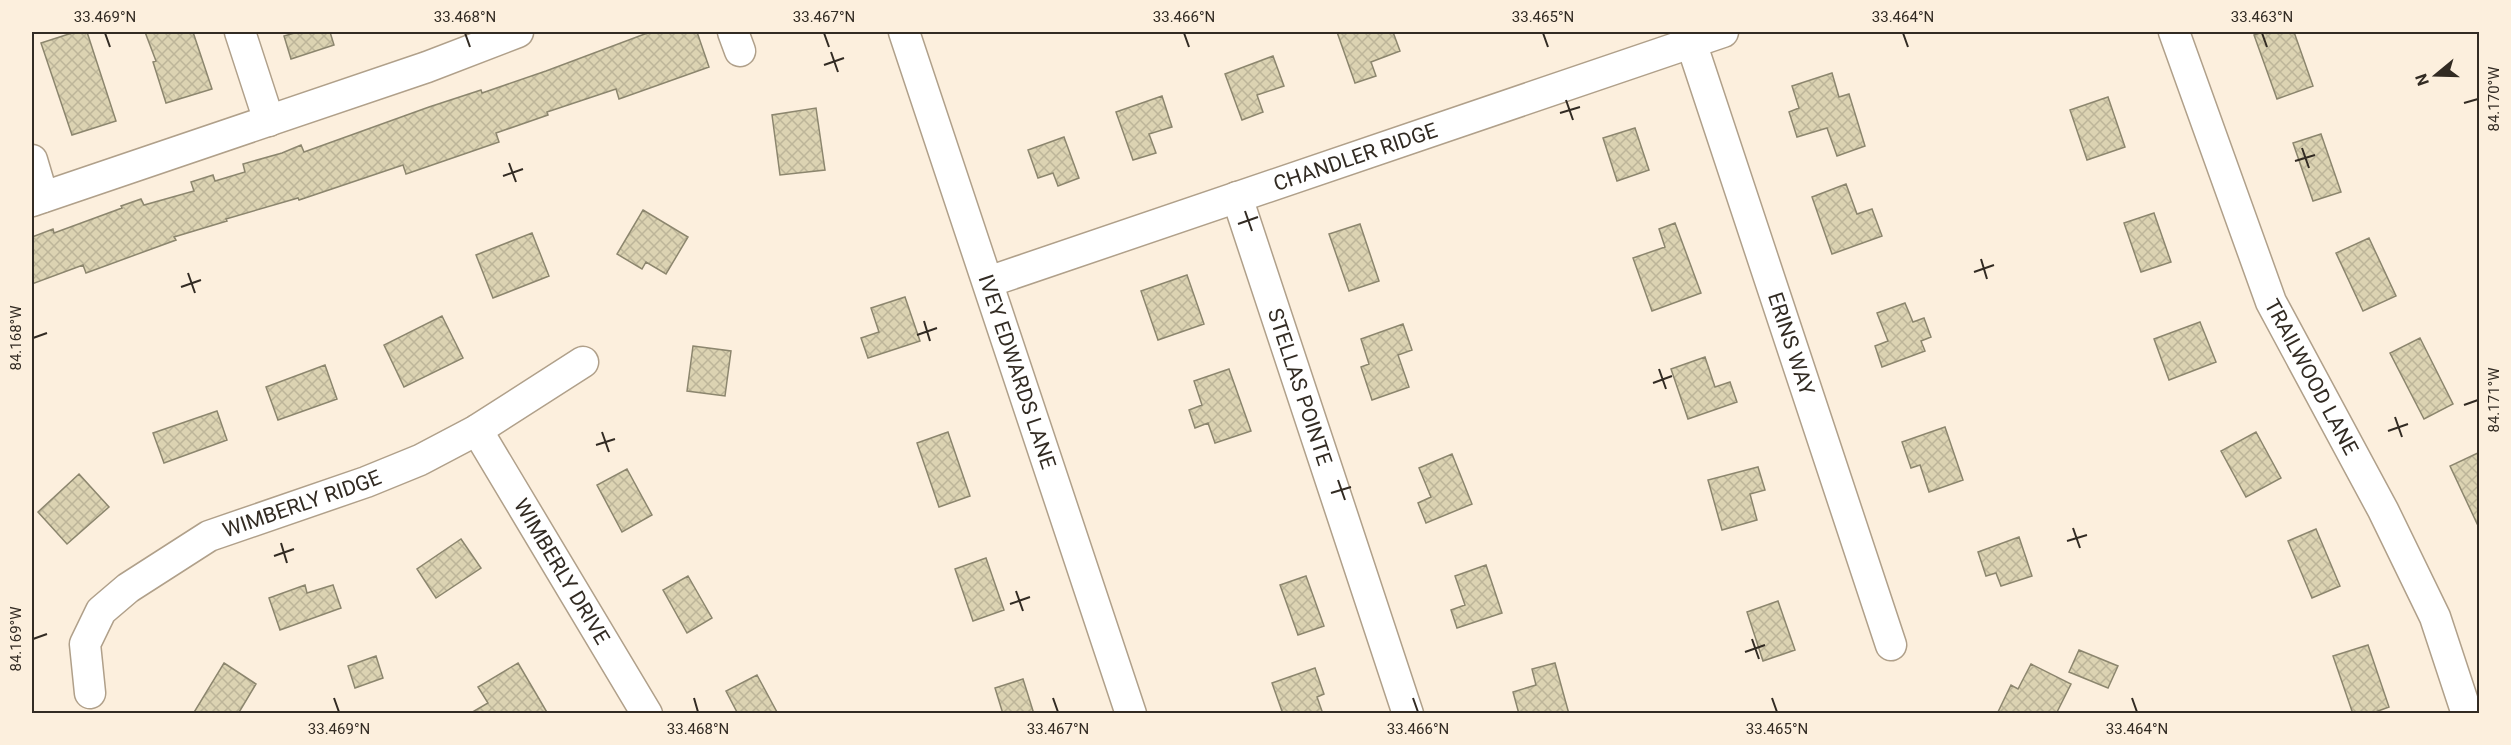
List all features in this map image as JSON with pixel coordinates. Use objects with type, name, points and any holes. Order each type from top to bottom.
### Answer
[{"type":"street","points":[[240,32],[269,121]]},
{"type":"street","points":[[32,160],[37,199],[427,67],[485,38],[518,32]]},
{"type":"street","name":"IVEY EDWARDS LANE","points":[[904,32],[1131,714]]},
{"type":"street","name":"CHANDLER RIDGE","points":[[988,282],[1723,32]]},
{"type":"street","name":"TRAILWOOD LANE","points":[[2174,32],[2271,302],[2383,510],[2434,617],[2467,714]]},
{"type":"street","name":"ERINS WAY","points":[[1691,42],[1891,645]]},
{"type":"street","name":"STELLAS POINTE","points":[[1237,197],[1408,714]]},
{"type":"street","name":"WIMBERLY RIDGE","points":[[90,693],[85,644],[101,611],[128,588],[209,536],[366,482],[420,460],[477,430],[583,362]]},
{"type":"street","name":"WIMBERLY DRIVE","points":[[477,430],[647,714]]},
{"type":"building","points":[[75,32],[87,32],[116,121],[72,135],[41,43]]},
{"type":"building","points":[[145,32],[193,32],[212,89],[166,103],[153,62],[156,61]]},
{"type":"building","points":[[298,32],[330,32],[334,45],[291,59],[284,36]]},
{"type":"building","points":[[650,32],[697,32],[709,67],[619,99],[616,89],[547,112],[548,115],[496,133],[499,142],[406,174],[403,165],[299,200],[298,198],[226,219],[227,221],[174,237],[176,240],[86,273],[83,265],[32,284],[32,237],[53,229],[54,233],[141,199],[144,205],[194,191],[191,182],[213,175],[215,181],[245,172],[243,164],[301,145],[304,152],[429,107],[481,90],[482,93],[546,71]]},
{"type":"building","points":[[1337,32],[1393,32],[1400,51],[1371,62],[1376,76],[1355,83]]},
{"type":"building","points":[[2262,32],[2294,32],[2313,86],[2277,99],[2254,35]]},
{"type":"building","points":[[1273,56],[1284,86],[1257,95],[1263,112],[1242,120],[1225,74]]},
{"type":"building","points":[[1832,73],[1839,97],[1849,94],[1865,146],[1837,156],[1827,128],[1797,137],[1789,112],[1799,108],[1792,86]]},
{"type":"building","points":[[1162,96],[1172,127],[1149,134],[1156,153],[1133,160],[1116,112]]},
{"type":"building","points":[[2108,97],[2125,147],[2087,160],[2070,110]]},
{"type":"building","points":[[816,108],[825,170],[780,175],[772,115]]},
{"type":"building","points":[[1635,128],[1649,170],[1617,181],[1603,138]]},
{"type":"building","points":[[2321,134],[2341,192],[2313,201],[2293,143]]},
{"type":"building","points":[[1064,137],[1079,178],[1058,186],[1053,173],[1038,178],[1028,150]]},
{"type":"building","points":[[1846,184],[1857,214],[1872,209],[1882,236],[1832,254],[1812,197]]},
{"type":"building","points":[[643,210],[688,237],[666,274],[646,262],[642,269],[617,254]]},
{"type":"building","points":[[2154,213],[2171,262],[2141,272],[2124,223]]},
{"type":"building","points":[[1675,223],[1701,293],[1652,311],[1633,258],[1665,247],[1659,229]]},
{"type":"building","points":[[1360,224],[1379,281],[1349,291],[1329,234]]},
{"type":"building","points":[[532,233],[549,276],[493,298],[476,255]]},
{"type":"building","points":[[2369,238],[2396,296],[2363,311],[2336,253]]},
{"type":"building","points":[[1187,275],[1204,324],[1158,340],[1141,291]]},
{"type":"building","points":[[905,297],[920,341],[868,358],[861,338],[879,332],[871,308]]},
{"type":"building","points":[[1905,303],[1913,322],[1924,318],[1931,337],[1921,341],[1925,351],[1882,367],[1875,346],[1888,341],[1877,313]]},
{"type":"building","points":[[442,316],[463,358],[404,387],[384,345]]},
{"type":"building","points":[[2200,322],[2216,362],[2169,380],[2154,339]]},
{"type":"building","points":[[1403,324],[1412,350],[1398,355],[1409,387],[1372,400],[1361,367],[1369,364],[1361,339]]},
{"type":"building","points":[[2420,338],[2453,404],[2424,419],[2390,353]]},
{"type":"building","points":[[693,346],[731,351],[725,396],[687,391]]},
{"type":"building","points":[[1705,357],[1715,387],[1730,382],[1737,402],[1688,419],[1671,369]]},
{"type":"building","points":[[325,365],[337,399],[278,420],[266,387]]},
{"type":"building","points":[[1229,369],[1251,431],[1215,443],[1208,423],[1195,428],[1189,410],[1202,405],[1194,381]]},
{"type":"building","points":[[217,411],[227,440],[164,463],[153,433]]},
{"type":"building","points":[[1945,427],[1963,480],[1929,492],[1920,465],[1911,468],[1902,442]]},
{"type":"building","points":[[948,432],[970,496],[939,507],[917,443]]},
{"type":"building","points":[[2256,432],[2281,478],[2246,497],[2221,451]]},
{"type":"building","points":[[2480,452],[2480,530],[2450,466]]},
{"type":"building","points":[[1452,454],[1472,504],[1426,523],[1418,503],[1431,497],[1419,468]]},
{"type":"building","points":[[1758,467],[1765,490],[1750,494],[1757,520],[1722,530],[1708,480]]},
{"type":"building","points":[[627,469],[652,515],[622,532],[597,485]]},
{"type":"building","points":[[79,474],[109,507],[67,544],[38,512]]},
{"type":"building","points":[[2316,529],[2340,586],[2312,598],[2288,541]]},
{"type":"building","points":[[2019,537],[2032,576],[2001,586],[1996,573],[1986,576],[1978,552]]},
{"type":"building","points":[[461,539],[481,568],[436,598],[417,569]]},
{"type":"building","points":[[986,558],[1004,610],[973,621],[955,569]]},
{"type":"building","points":[[1486,565],[1502,613],[1457,628],[1451,610],[1465,605],[1455,576]]},
{"type":"building","points":[[688,576],[712,618],[687,633],[663,590]]},
{"type":"building","points":[[1306,576],[1324,626],[1298,635],[1280,585]]},
{"type":"building","points":[[305,585],[307,593],[333,585],[341,608],[280,630],[269,598]]},
{"type":"building","points":[[1778,601],[1795,650],[1763,661],[1747,612]]},
{"type":"building","points":[[2368,645],[2389,707],[2370,714],[2353,714],[2333,656]]},
{"type":"building","points":[[2079,650],[2118,666],[2108,688],[2069,672]]},
{"type":"building","points":[[376,656],[383,678],[355,688],[348,666]]},
{"type":"building","points":[[224,663],[256,684],[238,714],[193,714]]},
{"type":"building","points":[[518,663],[548,714],[469,714],[488,703],[478,687]]},
{"type":"building","points":[[1555,663],[1569,714],[1519,714],[1513,692],[1536,685],[1532,669]]},
{"type":"building","points":[[2031,664],[2071,684],[2056,714],[1997,714],[2011,685],[2018,689]]},
{"type":"building","points":[[1315,668],[1324,694],[1317,697],[1323,714],[1283,714],[1272,683]]},
{"type":"building","points":[[757,675],[778,714],[738,714],[726,691]]},
{"type":"building","points":[[1023,679],[1034,714],[1003,714],[995,688]]}]
